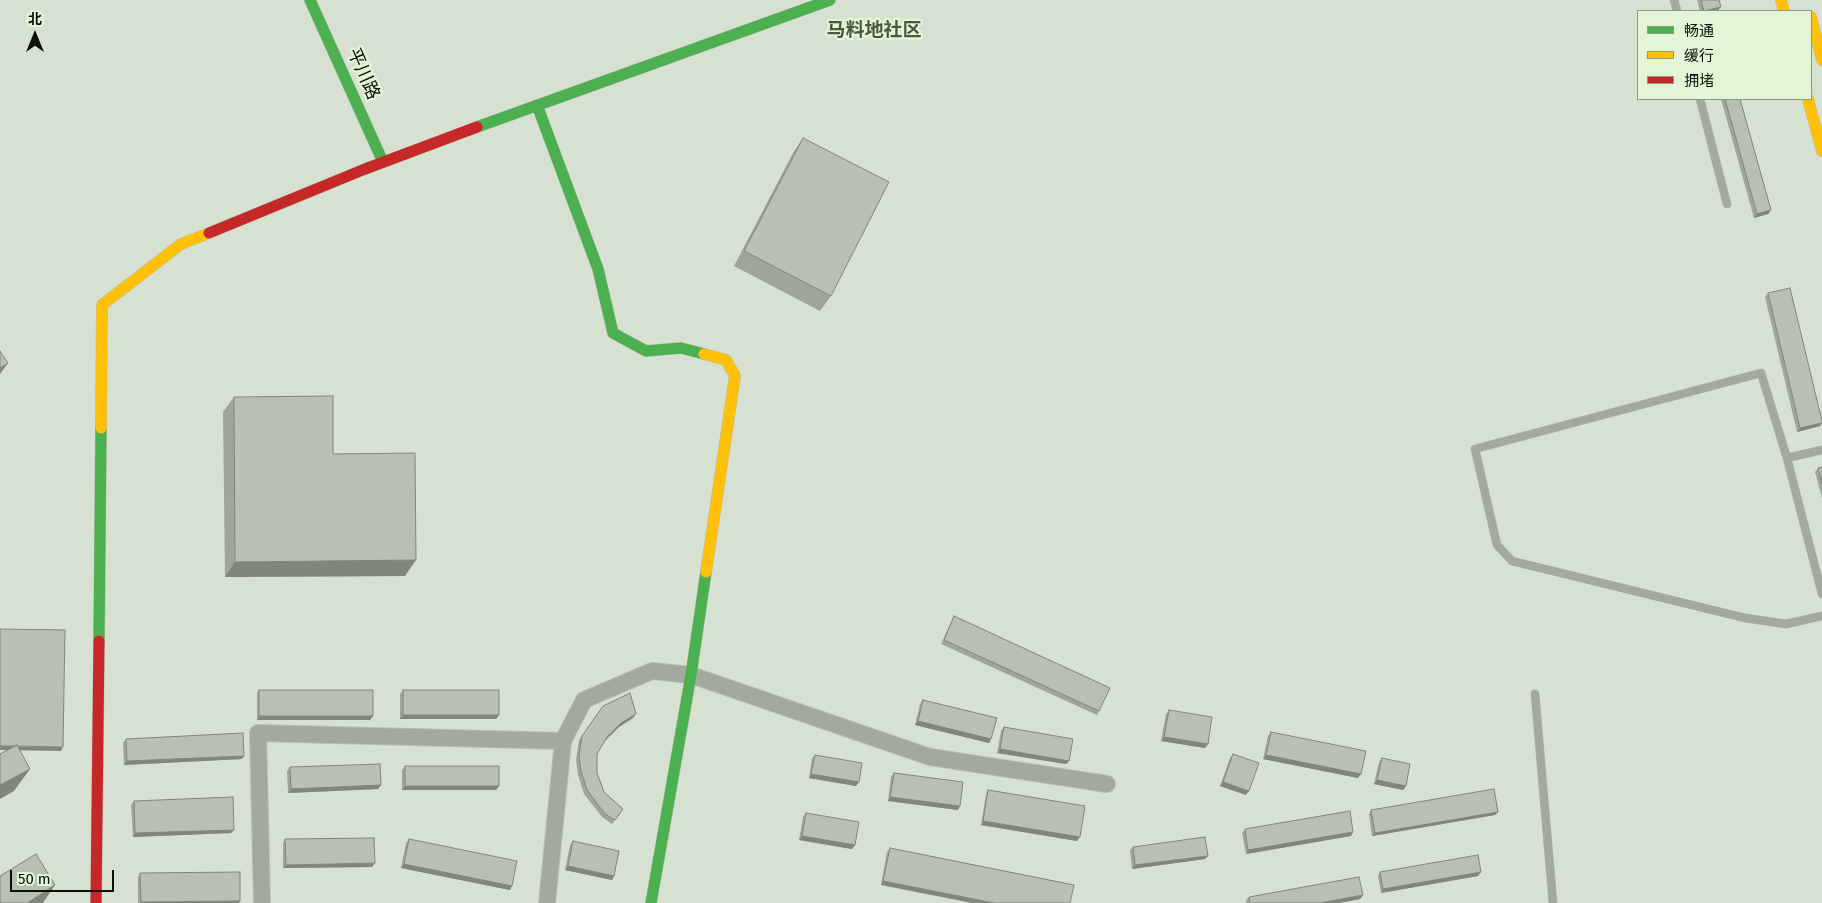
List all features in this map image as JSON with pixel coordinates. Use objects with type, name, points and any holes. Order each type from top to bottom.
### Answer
[{"type":"main road","name":"平川路","points":[[310,0],[384,162]]},
{"type":"main road","points":[[96,903],[102,305],[181,244],[384,162],[830,0]]},
{"type":"main road","points":[[1812,22],[1822,60]]},
{"type":"main road","points":[[1808,100],[1822,151]]},
{"type":"main road","points":[[537,105],[598,269],[613,333],[646,351],[681,348],[726,360],[735,376],[691,675],[651,903]]},
{"type":"street","points":[[547,903],[563,741],[584,700],[652,671],[691,675],[930,757],[1108,784]]},
{"type":"street","points":[[262,903],[258,733],[563,741]]},
{"type":"lane","points":[[1700,100],[1727,204]]},
{"type":"lane","points":[[1822,594],[1787,458],[1761,373],[1475,449],[1497,545],[1512,561],[1745,618],[1786,624],[1822,616]]},
{"type":"lane","points":[[1787,458],[1822,450]]},
{"type":"lane","points":[[1534,694],[1553,903]]},
{"type":"building","points":[[1701,0],[1719,0],[1721,7],[1704,10]]},
{"type":"building","points":[[1725,100],[1740,100],[1771,210],[1757,214]]},
{"type":"building","points":[[803,138],[889,182],[831,296],[744,251]]},
{"type":"building","points":[[1790,288],[1822,421],[1822,423],[1800,428],[1768,293]]},
{"type":"building","points":[[0,351],[8,363],[0,368]]},
{"type":"building","points":[[333,396],[333,454],[415,453],[416,560],[235,562],[234,397]]},
{"type":"building","points":[[1822,467],[1822,484],[1818,468]]},
{"type":"building","points":[[954,616],[1110,688],[1099,711],[944,640]]},
{"type":"building","points":[[0,629],[65,630],[63,747],[0,746]]},
{"type":"building","points":[[259,690],[373,690],[373,716],[259,716]]},
{"type":"building","points":[[403,690],[499,690],[499,715],[403,715]]},
{"type":"building","points":[[630,693],[636,714],[621,723],[607,737],[597,754],[597,773],[604,792],[623,809],[615,820],[605,814],[587,790],[579,756],[582,736],[603,706]]},
{"type":"building","points":[[923,700],[997,718],[991,739],[918,721]]},
{"type":"building","points":[[1169,710],[1212,717],[1208,744],[1164,737]]},
{"type":"building","points":[[1004,727],[1073,739],[1069,761],[1000,749]]},
{"type":"building","points":[[1271,732],[1366,751],[1361,774],[1266,755]]},
{"type":"building","points":[[243,733],[244,756],[127,761],[126,739]]},
{"type":"building","points":[[17,745],[30,769],[0,785],[0,754]]},
{"type":"building","points":[[1233,754],[1259,763],[1249,791],[1223,782]]},
{"type":"building","points":[[815,755],[862,763],[859,782],[811,774]]},
{"type":"building","points":[[1382,758],[1410,764],[1406,786],[1377,780]]},
{"type":"building","points":[[380,764],[381,785],[291,789],[290,767]]},
{"type":"building","points":[[405,766],[499,766],[499,786],[405,786]]},
{"type":"building","points":[[894,773],[963,782],[960,806],[890,797]]},
{"type":"building","points":[[1494,789],[1498,812],[1375,833],[1371,810]]},
{"type":"building","points":[[988,790],[1085,806],[1080,837],[983,821]]},
{"type":"building","points":[[233,797],[234,830],[135,833],[134,801]]},
{"type":"building","points":[[1350,811],[1353,832],[1248,850],[1245,829]]},
{"type":"building","points":[[806,813],[859,822],[855,845],[802,836]]},
{"type":"building","points":[[1205,837],[1208,856],[1135,865],[1133,847]]},
{"type":"building","points":[[374,838],[375,863],[286,865],[285,839]]},
{"type":"building","points":[[409,839],[517,861],[512,886],[404,864]]},
{"type":"building","points":[[573,841],[619,851],[614,876],[568,866]]},
{"type":"building","points":[[890,848],[1074,885],[1070,903],[994,903],[883,881]]},
{"type":"building","points":[[36,854],[55,885],[27,903],[0,903],[0,876]]},
{"type":"building","points":[[1478,855],[1481,872],[1383,889],[1380,872]]},
{"type":"building","points":[[240,872],[240,901],[141,902],[140,873]]},
{"type":"building","points":[[1359,877],[1363,895],[1320,903],[1250,903],[1249,897]]},
{"type":"traffic: fast","points":[[310,0],[383,162]]},
{"type":"traffic: fast","points":[[477,127],[830,0]]},
{"type":"traffic: fast","points":[[537,105],[598,269],[613,333],[646,351],[681,348],[704,354]]},
{"type":"traffic: fast","points":[[99,641],[101,428]]},
{"type":"traffic: fast","points":[[651,903],[691,675],[706,572]]},
{"type":"traffic: slow","points":[[1781,0],[1784,10]]},
{"type":"traffic: slow","points":[[1812,21],[1822,60]]},
{"type":"traffic: slow","points":[[1808,100],[1822,151]]},
{"type":"traffic: slow","points":[[101,428],[102,305],[181,244],[209,233]]},
{"type":"traffic: slow","points":[[704,354],[726,360],[735,376],[706,572]]},
{"type":"traffic: jam","points":[[209,233],[365,169],[477,127]]},
{"type":"traffic: jam","points":[[96,903],[99,641]]},
{"type":"district","name":"马料地社区","points":[[874,31]]}]
